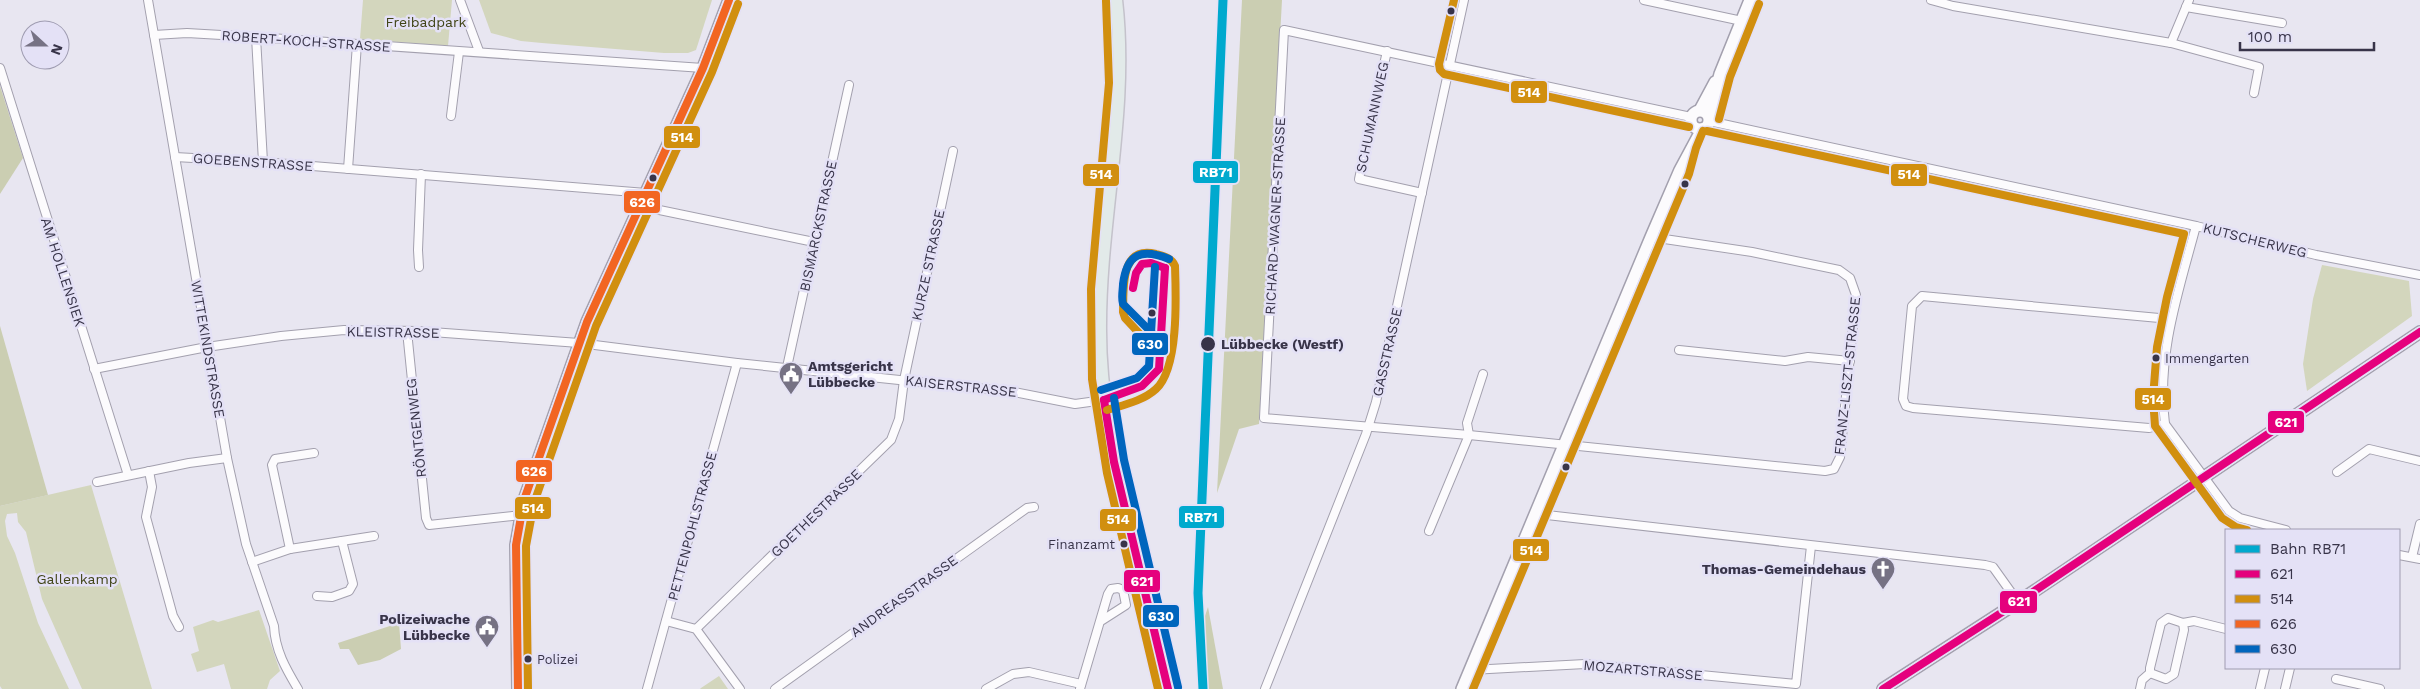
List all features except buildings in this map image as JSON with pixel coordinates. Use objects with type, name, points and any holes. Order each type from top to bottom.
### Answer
[{"type":"main road","points":[[1116,0],[1120,63],[1117,115],[1100,288],[1100,334],[1104,400],[1114,462],[1168,689]]},
{"type":"street","name":"WITTEKINDSTRASSE","points":[[148,0],[227,458],[246,544],[274,626],[275,640],[286,668],[298,689]]},
{"type":"street","points":[[460,0],[479,51]]},
{"type":"street","points":[[518,689],[516,545],[521,515],[578,343],[703,68],[729,0]]},
{"type":"street","name":"GASSTRASSE","points":[[1265,689],[1369,427],[1386,362],[1464,0]]},
{"type":"street","points":[[1644,0],[1742,21]]},
{"type":"street","points":[[1462,689],[1750,0]]},
{"type":"street","points":[[1931,0],[1952,6],[2171,42],[2259,67],[2254,93]]},
{"type":"street","points":[[2171,42],[2188,3],[2282,23]]},
{"type":"street","name":"KUTSCHERWEG","points":[[1284,30],[2196,226],[2316,255],[2420,275]]},
{"type":"street","name":"RICHARD-WAGNER-STRASSE","points":[[1284,30],[1264,418],[1369,427]]},
{"type":"street","name":"ROBERT-KOCH-STRASSE","points":[[154,35],[187,33],[256,37],[703,68]]},
{"type":"street","points":[[256,37],[262,162]]},
{"type":"street","points":[[348,169],[357,44]]},
{"type":"street","name":"SCHUMANNWEG","points":[[1387,51],[1359,179],[1422,193]]},
{"type":"street","points":[[451,116],[459,52]]},
{"type":"street","name":"AM HOLLENSIEK","points":[[0,68],[128,475]]},
{"type":"street","name":"BISMARCKSTRASSE","points":[[787,367],[848,85]]},
{"type":"street","name":"KURZE STRASSE","points":[[904,380],[953,151]]},
{"type":"street","name":"GOEBENSTRASSE","points":[[175,157],[420,174],[646,194]]},
{"type":"street","points":[[420,174],[418,250],[420,267]]},
{"type":"street","points":[[640,206],[814,242]]},
{"type":"street","points":[[2196,226],[2170,319],[2163,409],[2165,424],[2229,511],[2240,518],[2282,529]]},
{"type":"street","name":"FRANZ-LISZT-STRASSE","points":[[1564,446],[1825,470],[1834,469],[1840,457],[1856,295],[1853,283],[1846,274],[1839,270],[1752,252],[1650,237]]},
{"type":"street","points":[[2165,424],[2149,428],[1913,408],[1906,406],[1902,399],[1912,306],[1922,296],[2170,319]]},
{"type":"street","name":"KLEISTRASSE","points":[[94,369],[207,347],[281,336],[326,332],[407,331],[578,343]]},
{"type":"street","name":"RÖNTGENWEG","points":[[407,331],[419,460],[426,518],[429,524],[521,515]]},
{"type":"street","points":[[1885,689],[2420,332]]},
{"type":"street","name":"KAISERSTRASSE","points":[[578,343],[737,363],[1014,392],[1075,404],[1104,400]]},
{"type":"street","points":[[1679,350],[1785,361],[1808,357],[1850,360]]},
{"type":"street","name":"PETTENPOHLSTRASSE","points":[[647,689],[737,363]]},
{"type":"street","points":[[1429,531],[1469,435],[1466,423],[1483,374]]},
{"type":"street","name":"GOETHESTRASSE","points":[[696,629],[891,440],[899,419],[904,380]]},
{"type":"street","points":[[1369,427],[1469,435],[1564,446]]},
{"type":"street","points":[[2338,472],[2369,449],[2420,462]]},
{"type":"street","points":[[290,549],[272,465],[276,459],[314,453]]},
{"type":"street","points":[[97,482],[227,458]]},
{"type":"street","points":[[149,471],[152,486],[146,517],[172,616],[179,627]]},
{"type":"street","name":"ANDREASSTRASSE","points":[[775,689],[1027,508],[1034,508]]},
{"type":"street","points":[[1537,512],[1547,515],[1993,567],[2018,602]]},
{"type":"street","points":[[2400,555],[2416,558],[2420,524]]},
{"type":"street","points":[[252,562],[290,549],[374,536]]},
{"type":"street","points":[[317,596],[332,597],[349,591],[353,584],[342,541]]},
{"type":"street","name":"MOZARTSTRASSE","points":[[1471,670],[1585,664],[1796,684],[1811,546]]},
{"type":"street","points":[[2140,689],[2142,680],[2150,673],[2161,623],[2168,618],[2183,623],[2194,622],[2225,629]]},
{"type":"street","points":[[666,621],[696,629],[740,689]]},
{"type":"street","points":[[986,689],[1013,674],[1030,672],[1081,687],[1101,622]]},
{"type":"street","points":[[2150,673],[2166,679],[2174,674],[2184,630],[2183,623]]},
{"type":"street","points":[[2260,689],[2265,669]]},
{"type":"street","points":[[2285,689],[2290,669]]},
{"type":"street","points":[[2336,678],[2380,689]]},
{"type":"green space","name":"Freibadpark","points":[[363,0],[452,0],[448,46],[360,39]]},
{"type":"green space","points":[[479,0],[712,0],[696,50],[688,53],[664,53],[521,41],[491,33]]},
{"type":"green space","points":[[1242,0],[1282,0],[1259,424],[1239,429],[1217,493]]},
{"type":"green space","points":[[0,86],[23,158],[0,194]]},
{"type":"green space","points":[[2322,265],[2409,281],[2412,316],[2307,391],[2303,364],[2313,299]]},
{"type":"green space","points":[[0,326],[48,495],[0,506]]},
{"type":"green space","name":"Gallenkamp","points":[[91,485],[152,689],[82,689],[42,599],[26,532],[18,522],[17,513],[7,514],[5,521],[7,536],[15,553],[38,623],[69,689],[2,689],[0,686],[0,506]]},
{"type":"green space","points":[[1208,607],[1223,689],[1208,689],[1202,625]]},
{"type":"green space","points":[[259,610],[280,671],[270,680],[267,689],[231,689],[224,664],[197,672],[191,654],[199,651],[193,627],[213,620],[218,622]]},
{"type":"green space","points":[[399,623],[401,649],[380,660],[358,665],[349,649],[340,649],[338,643]]},
{"type":"green space","points":[[719,676],[728,689],[700,689],[701,688]]},
{"type":"rail line","name":"RB71","points":[[1203,689],[1198,593],[1223,0]]},
{"type":"transit line","name":"626","points":[[518,689],[516,545],[524,500],[587,322],[703,68],[729,0]]},
{"type":"transit line","name":"514","points":[[1454,0],[1439,64],[1440,70],[1444,74],[1689,127]]},
{"type":"transit line","name":"514","points":[[1106,1],[1109,83],[1091,289],[1092,379],[1107,473],[1158,689]]},
{"type":"transit line","name":"514","points":[[528,689],[526,546],[534,503],[596,326],[712,72],[738,4]]},
{"type":"transit line","name":"514","points":[[1719,119],[1730,77],[1759,4]]},
{"type":"transit line","name":"514","points":[[1473,689],[1689,174],[1703,131]]},
{"type":"transit line","name":"514","points":[[1707,131],[2184,234],[2167,297],[2157,347],[2153,398],[2155,426],[2222,518],[2236,527],[2243,529]]},
{"type":"transit line","name":"514","points":[[1107,410],[1133,402],[1151,393],[1163,379],[1169,365],[1174,331],[1175,266],[1170,259],[1156,254],[1144,253],[1135,256],[1126,271],[1123,312],[1125,318],[1152,347]]},
{"type":"transit line","name":"630","points":[[1155,336],[1123,304],[1123,284],[1128,265],[1137,256],[1151,254],[1169,259]]},
{"type":"transit line","name":"621","points":[[1133,288],[1136,273],[1142,264],[1151,263],[1165,268]]},
{"type":"transit line","name":"630","points":[[1101,390],[1137,378],[1149,366],[1155,267]]},
{"type":"transit line","name":"621","points":[[1104,400],[1142,386],[1159,369],[1165,268]]},
{"type":"transit line","name":"621","points":[[1883,689],[2018,602],[2420,332]]},
{"type":"transit line","name":"630","points":[[1114,398],[1124,460],[1178,687]]},
{"type":"transit line","name":"621","points":[[1104,400],[1114,462],[1168,689]]},
{"type":"place","name":"Lübbecke (Westf)","points":[[1208,344]]},
{"type":"place","name":"Immengarten","points":[[2156,358]]},
{"type":"place","name":"Amtsgericht Lübbecke","points":[[791,395]]},
{"type":"place","name":"Finanzamt","points":[[1124,544]]},
{"type":"place","name":"Thomas-Gemeindehaus","points":[[1883,590]]},
{"type":"place","name":"Polizeiwache Lübbecke","points":[[487,648]]},
{"type":"place","name":"Polizei","points":[[528,659]]}]
